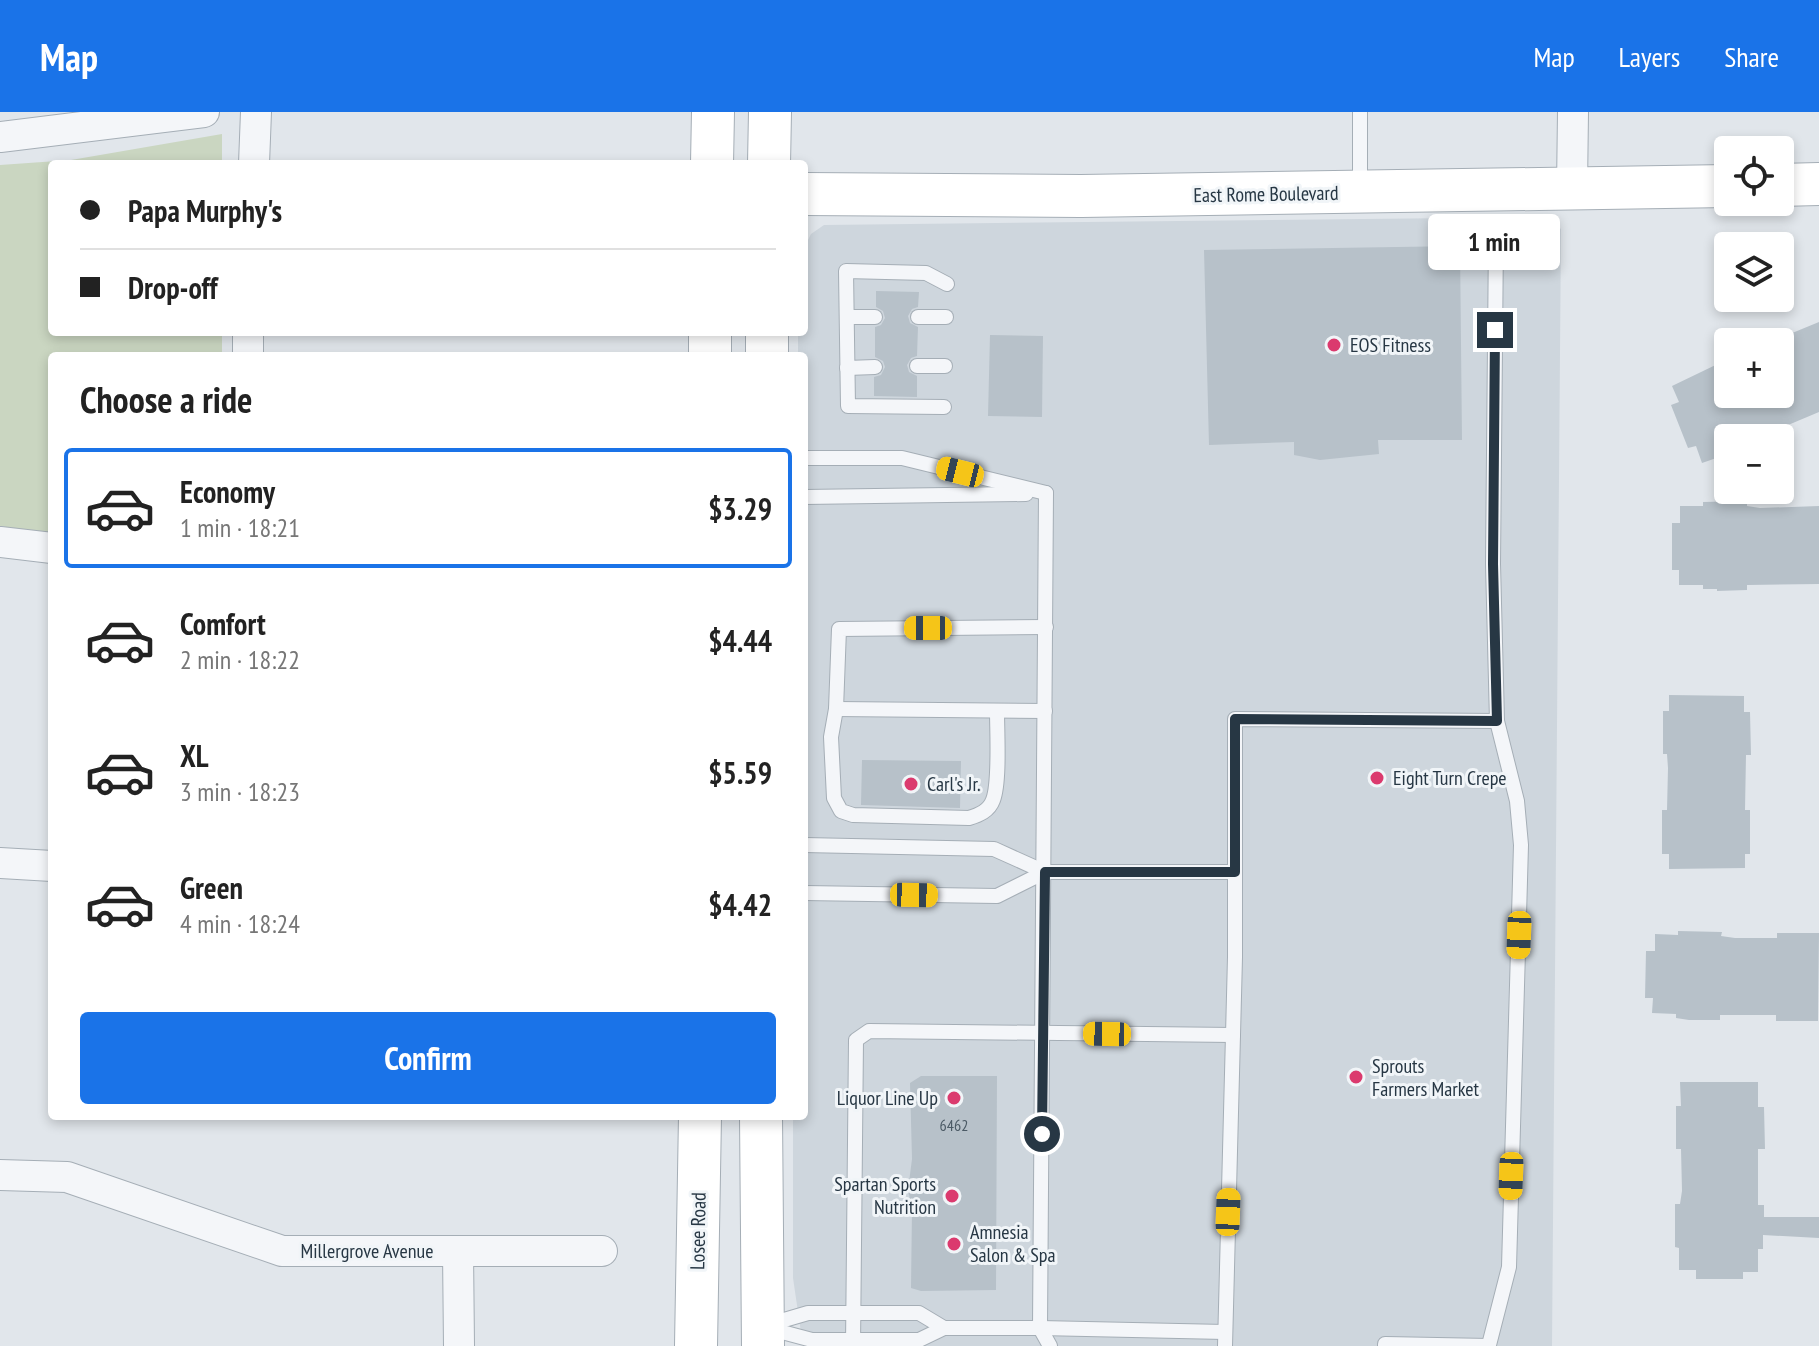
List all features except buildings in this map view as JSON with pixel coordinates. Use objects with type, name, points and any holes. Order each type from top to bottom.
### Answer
[{"type":"street","points":[[0,137],[204,112]]},
{"type":"street","points":[[254,160],[256,112]]},
{"type":"street","points":[[712,160],[713,112]]},
{"type":"street","points":[[769,160],[770,112]]},
{"type":"street","points":[[1572,188],[1573,112]]},
{"type":"street","points":[[1794,185],[1819,184]]},
{"type":"street","name":"East Rome Boulevard","points":[[808,194],[1081,196],[1714,186]]},
{"type":"street","points":[[0,542],[48,548]]},
{"type":"street","points":[[0,863],[48,866]]},
{"type":"street","name":"Losee Road","points":[[696,1346],[700,1120]]},
{"type":"street","points":[[761,1120],[763,1336]]},
{"type":"street","name":"Millergrove Avenue","points":[[0,1175],[67,1177],[282,1251],[602,1251]]},
{"type":"street","points":[[458,1251],[459,1346]]},
{"type":"lane","points":[[1360,112],[1360,192]]},
{"type":"lane","points":[[1385,1346],[1489,1346],[1509,1267],[1521,845],[1517,801],[1497,721],[1493,564],[1496,235]]},
{"type":"lane","points":[[944,407],[848,406],[846,271],[926,273],[947,284]]},
{"type":"lane","points":[[847,317],[875,317]]},
{"type":"lane","points":[[918,317],[946,317]]},
{"type":"lane","points":[[917,366],[945,366]]},
{"type":"lane","points":[[847,368],[875,367]]},
{"type":"lane","points":[[808,458],[902,458],[1046,493]]},
{"type":"lane","points":[[808,497],[1046,493]]},
{"type":"lane","points":[[1046,493],[1040,1328],[1050,1346]]},
{"type":"lane","points":[[997,711],[993,802],[982,814],[969,818],[853,815],[841,811],[834,798],[831,737],[836,709],[839,629],[1046,627]]},
{"type":"lane","points":[[836,709],[1045,711]]},
{"type":"lane","points":[[763,1336],[853,1343],[919,1340],[944,1328],[1040,1328],[1225,1339],[1233,1035],[1235,719],[1497,721]]},
{"type":"lane","points":[[808,845],[994,849],[1045,872],[1235,872]]},
{"type":"lane","points":[[808,893],[997,896],[1045,872]]},
{"type":"lane","points":[[853,1343],[856,1040],[869,1031],[1233,1035]]},
{"type":"lane","points":[[763,1336],[808,1313],[919,1313],[944,1328]]},
{"type":"shaded area","points":[[1545,217],[1561,229],[1552,1346],[803,1346],[793,1278],[793,1120],[808,1120],[808,352],[798,352],[798,336],[808,336],[808,240],[824,225]]},
{"type":"green space","points":[[222,134],[222,160],[71,160]]},
{"type":"green space","points":[[48,162],[48,336],[222,336],[222,352],[48,352],[48,533],[0,526],[0,165]]},
{"type":"place","name":"EOS Fitness","points":[[1334,345]]},
{"type":"place","name":"Eight Turn Crepe","points":[[1377,778]]},
{"type":"place","name":"Carl's Jr.","points":[[911,784]]},
{"type":"place","name":"Sprouts Farmers Market","points":[[1356,1077]]},
{"type":"place","name":"Liquor Line Up","points":[[954,1098]]},
{"type":"place","name":"Spartan Sports Nutrition","points":[[952,1196]]},
{"type":"place","name":"Amnesia Salon & Spa","points":[[954,1244]]},
{"type":"route","points":[[1042,1134],[1045,872],[1235,872],[1235,719],[1497,721],[1493,564],[1495,330]]}]
